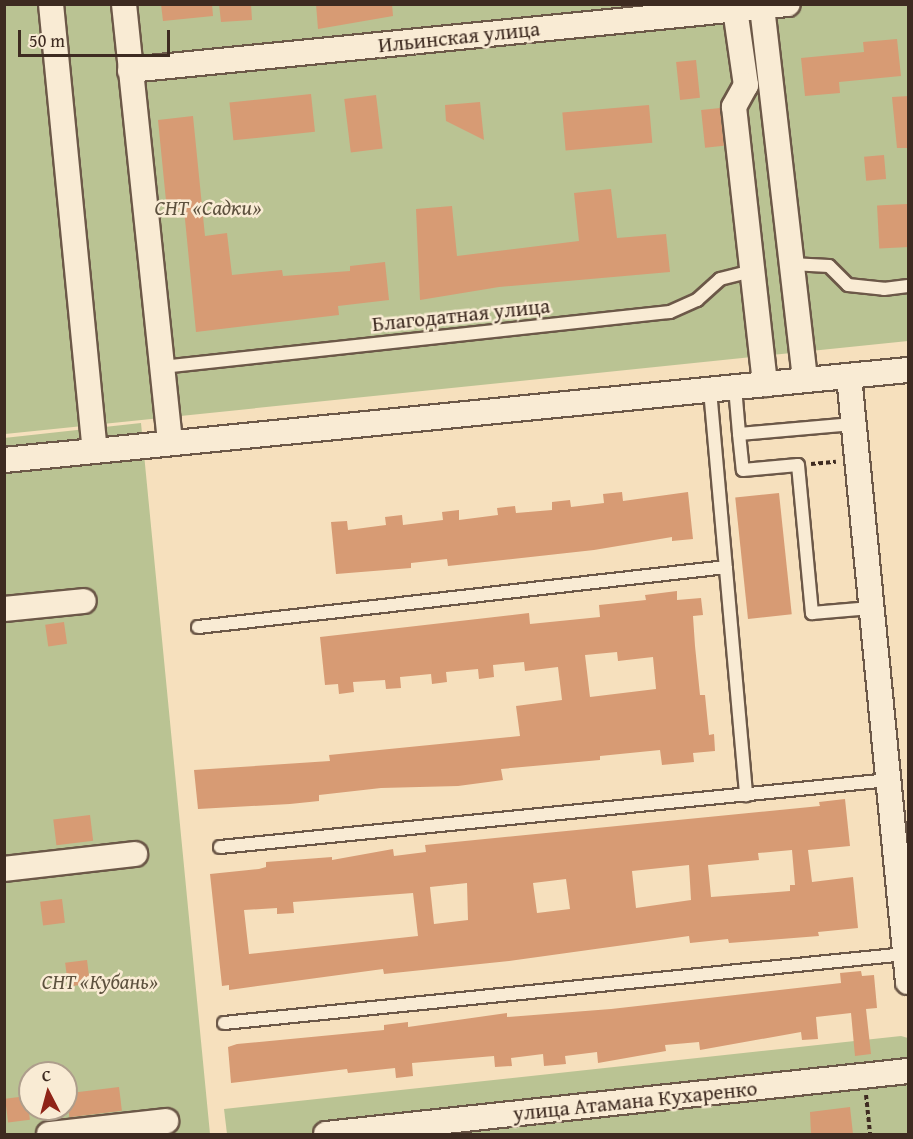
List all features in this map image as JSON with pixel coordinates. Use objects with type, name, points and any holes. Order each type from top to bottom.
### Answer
[{"type":"street","points":[[51,4],[95,451]]},
{"type":"street","points":[[124,4],[170,443]]},
{"type":"street","name":"Ильинская улица","points":[[130,70],[788,4]]},
{"type":"street","points":[[750,7],[791,264],[804,380]]},
{"type":"street","points":[[750,7],[746,85],[734,106],[765,384]]},
{"type":"street","points":[[4,460],[909,370]]},
{"type":"street","points":[[849,376],[909,982]]},
{"type":"street","points":[[4,609],[84,601]]},
{"type":"street","points":[[4,869],[135,854]]},
{"type":"street","name":"улица Атамана Кухаренко","points":[[326,1134],[909,1071]]},
{"type":"street","points":[[49,1134],[166,1121]]},
{"type":"lane","points":[[791,264],[828,266],[848,285],[884,289],[909,286]]},
{"type":"lane","name":"Благодатная улица","points":[[162,367],[670,312],[697,300],[720,279],[753,272]]},
{"type":"lane","points":[[735,387],[743,470],[798,465],[812,614],[872,608]]},
{"type":"lane","points":[[710,390],[746,795]]},
{"type":"lane","points":[[739,434],[853,424]]},
{"type":"lane","points":[[198,627],[726,567]]},
{"type":"lane","points":[[220,846],[889,780]]},
{"type":"lane","points":[[224,1023],[906,954]]},
{"type":"path","points":[[864,1077],[870,1134]]},
{"type":"green space","name":"СНТ «Садки»","points":[[5,5],[908,5],[908,341],[5,434]]},
{"type":"green space","name":"СНТ «Кубань»","points":[[141,423],[210,1134],[5,1134],[4,438]]},
{"type":"green space","points":[[901,1036],[908,1038],[908,1134],[227,1134],[224,1109]]},
{"type":"building","points":[[161,4],[212,4],[213,16],[163,21]]},
{"type":"building","points":[[219,4],[251,4],[252,20],[221,22]]},
{"type":"building","points":[[316,4],[392,4],[393,16],[318,29]]},
{"type":"building","points":[[897,39],[901,76],[839,82],[840,93],[805,96],[801,58],[864,52],[863,42]]},
{"type":"building","points":[[696,60],[700,98],[680,100],[676,62]]},
{"type":"building","points":[[311,94],[315,132],[233,140],[229,103]]},
{"type":"building","points":[[376,95],[383,149],[351,152],[344,99]]},
{"type":"building","points":[[909,96],[909,148],[897,148],[892,97]]},
{"type":"building","points":[[480,102],[484,140],[446,121],[445,105]]},
{"type":"building","points":[[649,105],[652,143],[566,150],[562,113]]},
{"type":"building","points":[[720,108],[724,146],[705,148],[701,110]]},
{"type":"building","points":[[193,116],[205,236],[227,233],[232,275],[282,270],[283,276],[350,271],[350,266],[385,262],[389,300],[338,306],[339,315],[196,332],[184,209],[167,211],[158,120]]},
{"type":"building","points":[[884,155],[886,179],[866,181],[864,157]]},
{"type":"building","points":[[611,189],[617,238],[666,234],[670,272],[499,287],[420,300],[416,209],[452,206],[457,256],[579,241],[574,193]]},
{"type":"building","points":[[907,204],[908,247],[879,249],[877,206]]},
{"type":"building","points":[[622,492],[623,501],[688,492],[693,539],[672,541],[672,537],[594,550],[448,566],[447,559],[411,563],[411,568],[336,574],[331,522],[347,521],[348,530],[386,525],[385,517],[402,515],[403,525],[443,520],[442,512],[459,510],[459,520],[498,515],[497,508],[515,506],[516,513],[552,510],[552,502],[570,500],[571,507],[604,503],[603,494]]},
{"type":"building","points":[[779,493],[792,614],[748,619],[735,498]]},
{"type":"building","points":[[677,591],[677,600],[701,598],[703,615],[693,616],[695,646],[700,695],[705,695],[709,735],[714,734],[715,751],[693,753],[694,762],[662,765],[660,750],[600,756],[600,760],[501,769],[503,780],[458,786],[381,788],[319,795],[319,801],[198,809],[194,770],[330,761],[329,755],[520,736],[516,706],[562,700],[558,667],[525,671],[524,662],[493,665],[494,677],[479,679],[478,669],[446,672],[447,682],[432,684],[431,674],[400,677],[401,688],[386,689],[385,680],[353,682],[354,692],[339,694],[338,684],[325,685],[320,637],[529,613],[530,624],[600,617],[599,605],[646,600],[645,595]],"holes":[[[617,652],[618,661],[653,657],[656,689],[590,697],[585,655]]]},
{"type":"building","points":[[64,622],[67,644],[48,646],[45,625]]},
{"type":"building","points":[[845,799],[850,846],[808,850],[812,882],[853,877],[858,928],[818,932],[819,936],[729,943],[728,939],[690,943],[689,936],[509,961],[384,974],[383,969],[229,990],[229,985],[222,986],[210,874],[259,869],[266,867],[266,862],[332,857],[332,860],[393,849],[394,856],[426,852],[425,845],[820,806],[819,802]],"holes":[[[792,850],[795,885],[790,885],[790,891],[711,897],[708,865],[759,860],[758,853]],[[689,865],[691,900],[636,908],[632,871]],[[566,879],[570,909],[537,913],[533,883]],[[467,883],[468,920],[434,924],[430,887]],[[413,893],[418,936],[249,954],[244,910],[277,908],[277,914],[294,913],[293,902]]]},
{"type":"building","points":[[90,815],[93,841],[56,845],[53,820]]},
{"type":"building","points":[[62,899],[65,923],[43,926],[40,902]]},
{"type":"building","points":[[87,960],[90,984],[68,987],[65,963]]},
{"type":"building","points":[[861,971],[862,976],[874,975],[877,1008],[866,1009],[871,1054],[855,1056],[851,1013],[816,1017],[818,1039],[802,1040],[801,1032],[700,1050],[699,1042],[665,1045],[666,1051],[598,1063],[597,1052],[565,1056],[566,1064],[544,1066],[543,1054],[511,1058],[512,1066],[495,1067],[494,1056],[412,1063],[413,1076],[396,1078],[395,1068],[348,1073],[347,1069],[231,1083],[228,1047],[237,1044],[384,1030],[384,1025],[408,1022],[408,1027],[507,1013],[507,1017],[611,1009],[841,983],[840,973]]},
{"type":"building","points":[[119,1087],[122,1111],[78,1116],[78,1092]]},
{"type":"building","points":[[18,1097],[18,1121],[20,1121],[8,1123],[5,1099]]},
{"type":"building","points":[[850,1107],[853,1134],[811,1134],[810,1112]]}]
